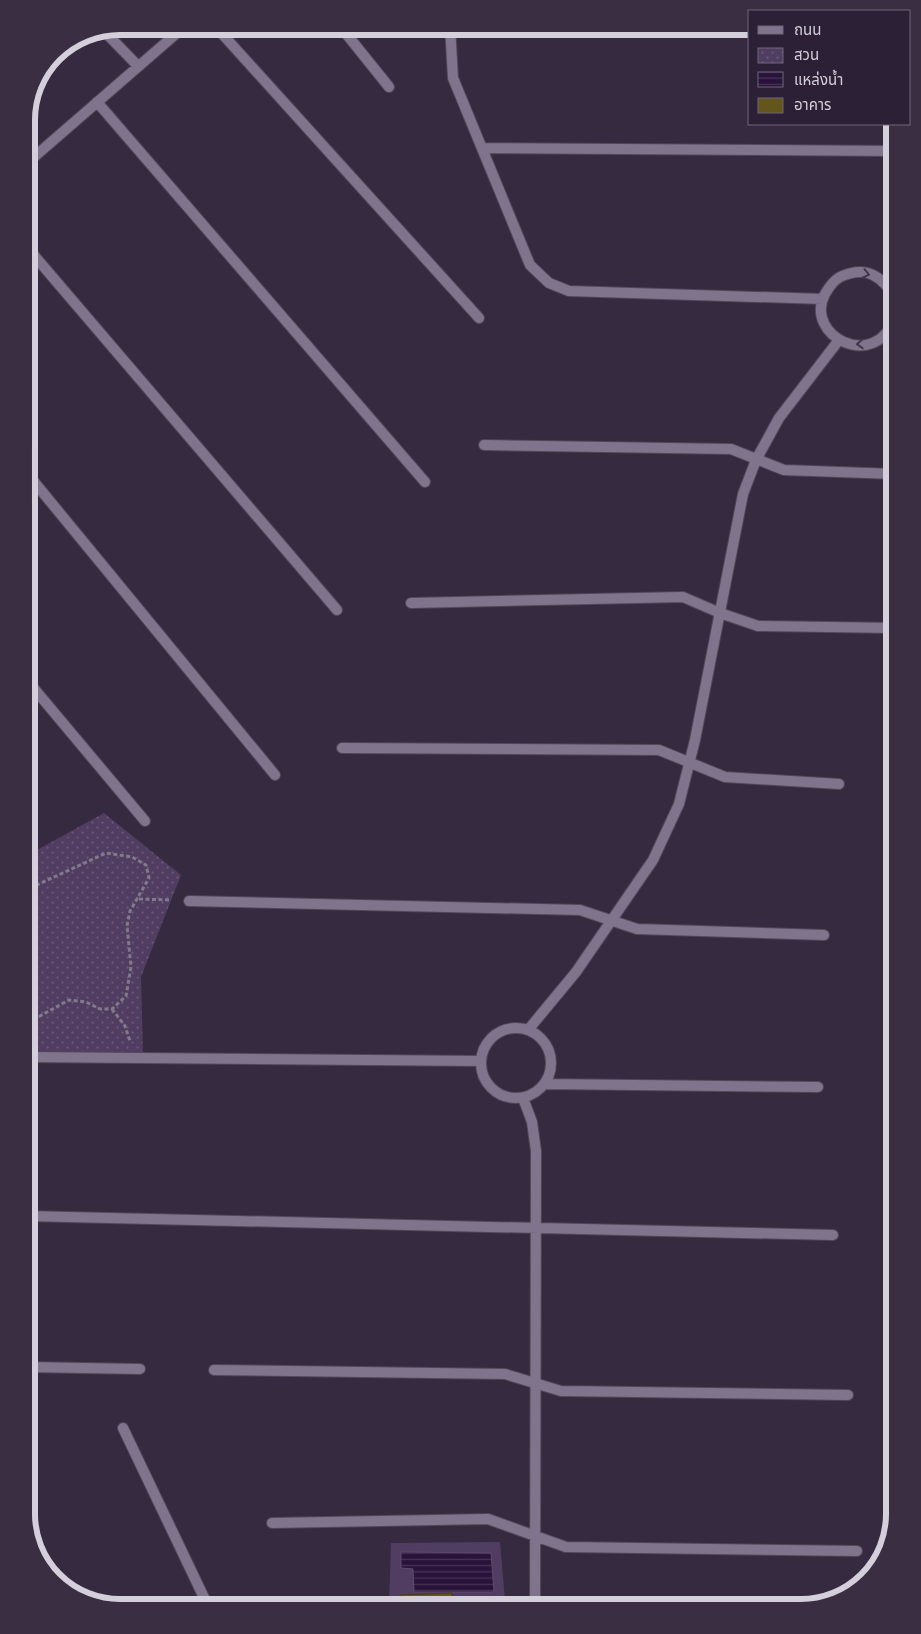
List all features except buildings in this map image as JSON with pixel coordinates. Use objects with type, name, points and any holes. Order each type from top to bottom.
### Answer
[{"type":"street","points":[[35,156],[174,35]]},
{"type":"street","points":[[223,35],[479,318]]},
{"type":"street","points":[[347,35],[389,87]]},
{"type":"street","points":[[451,35],[454,78],[530,265],[549,283],[569,291],[823,298]]},
{"type":"street","points":[[109,36],[138,66]]},
{"type":"street","points":[[97,102],[424,482]]},
{"type":"street","points":[[482,148],[886,151]]},
{"type":"street","points":[[35,257],[337,610]]},
{"type":"street","points":[[886,285],[873,275],[861,272],[848,273],[828,287],[823,298],[822,311],[824,323],[830,333],[839,340],[851,345],[862,346],[874,342],[886,334]]},
{"type":"street","points":[[528,1030],[576,972],[653,860],[679,804],[690,763],[743,494],[756,460],[779,418],[839,340]]},
{"type":"street","points":[[484,445],[731,449],[784,470],[886,474]]},
{"type":"street","points":[[35,483],[275,775]]},
{"type":"street","points":[[410,603],[683,597],[720,613],[758,626],[886,628]]},
{"type":"street","points":[[35,690],[145,821]]},
{"type":"street","points":[[342,748],[658,750],[724,777],[839,784]]},
{"type":"street","points":[[190,901],[580,910],[637,929],[824,935]]},
{"type":"street","points":[[516,1028],[528,1030],[543,1039],[551,1054],[552,1066],[550,1077],[546,1084],[534,1094],[523,1098],[512,1098],[500,1095],[491,1088],[484,1078],[481,1061],[481,1055],[486,1044],[494,1035],[516,1028]]},
{"type":"street","points":[[35,1057],[481,1061]]},
{"type":"street","points":[[546,1084],[818,1087]]},
{"type":"street","points":[[523,1098],[532,1122],[536,1151],[534,1599]]},
{"type":"street","points":[[35,1216],[833,1235]]},
{"type":"street","points":[[35,1367],[140,1369]]},
{"type":"street","points":[[214,1370],[505,1374],[561,1391],[848,1395]]},
{"type":"street","points":[[123,1428],[204,1599]]},
{"type":"street","points":[[272,1523],[488,1519],[566,1547],[857,1551]]},
{"type":"path","points":[[35,886],[106,853],[132,857],[146,865],[149,878],[139,899],[130,911],[126,926],[131,968],[126,996],[112,1009],[100,1009],[86,1002],[69,1000],[40,1016],[35,1017]]},
{"type":"path","points":[[139,899],[190,901]]},
{"type":"path","points":[[112,1009],[125,1026],[136,1057]]},
{"type":"green space","points":[[104,813],[181,875],[141,977],[143,1057],[35,1057],[35,851]]},
{"type":"green space","points":[[500,1542],[505,1599],[389,1599],[391,1543]]},
{"type":"water","points":[[401,1552],[491,1553],[494,1592],[414,1592],[413,1569],[401,1568]]}]
